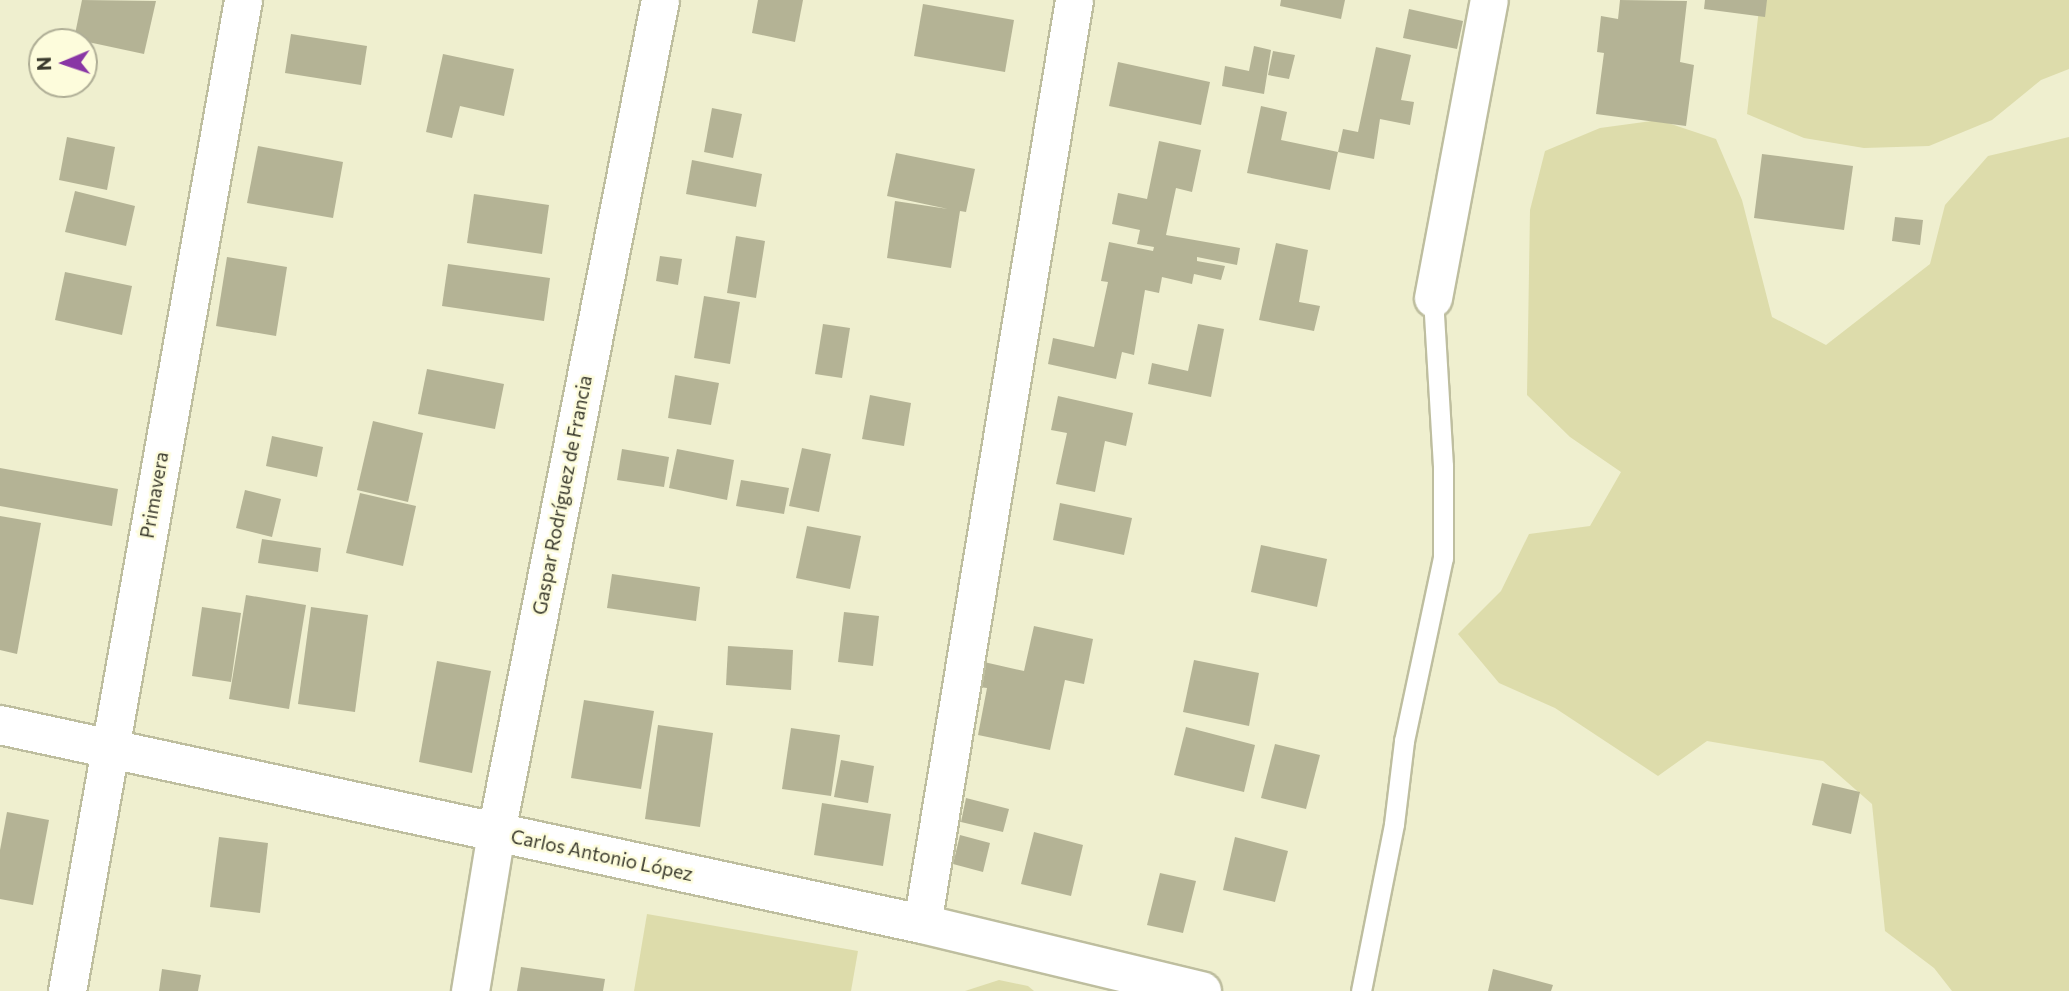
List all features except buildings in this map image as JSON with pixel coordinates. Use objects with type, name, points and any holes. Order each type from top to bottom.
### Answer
[{"type":"street","name":"Primavera","points":[[67,991],[243,0]]},
{"type":"street","name":"Gaspar Rodríguez de Francia","points":[[470,991],[496,832],[660,0]]},
{"type":"street","points":[[922,924],[1074,0]]},
{"type":"street","points":[[1433,298],[1489,0]]},
{"type":"street","name":"Carlos Antonio López","points":[[0,725],[922,924],[1202,991]]},
{"type":"lane","points":[[1361,991],[1394,824],[1404,741],[1443,558],[1443,466],[1433,298]]},
{"type":"green space","points":[[1760,0],[2069,0],[2069,69],[2041,80],[1992,120],[1929,146],[1864,148],[1804,138],[1747,114]]},
{"type":"green space","points":[[1659,120],[1716,139],[1742,200],[1772,317],[1826,345],[1930,264],[1945,205],[1988,156],[2069,137],[2069,991],[1952,991],[1934,968],[1885,931],[1872,804],[1823,761],[1707,741],[1658,776],[1555,708],[1499,683],[1458,634],[1501,591],[1529,534],[1590,526],[1621,472],[1570,437],[1527,395],[1530,210],[1545,151],[1600,128]]},
{"type":"green space","points":[[647,914],[858,951],[851,991],[634,991]]},
{"type":"green space","points":[[999,980],[1028,986],[1034,991],[965,991]]}]
